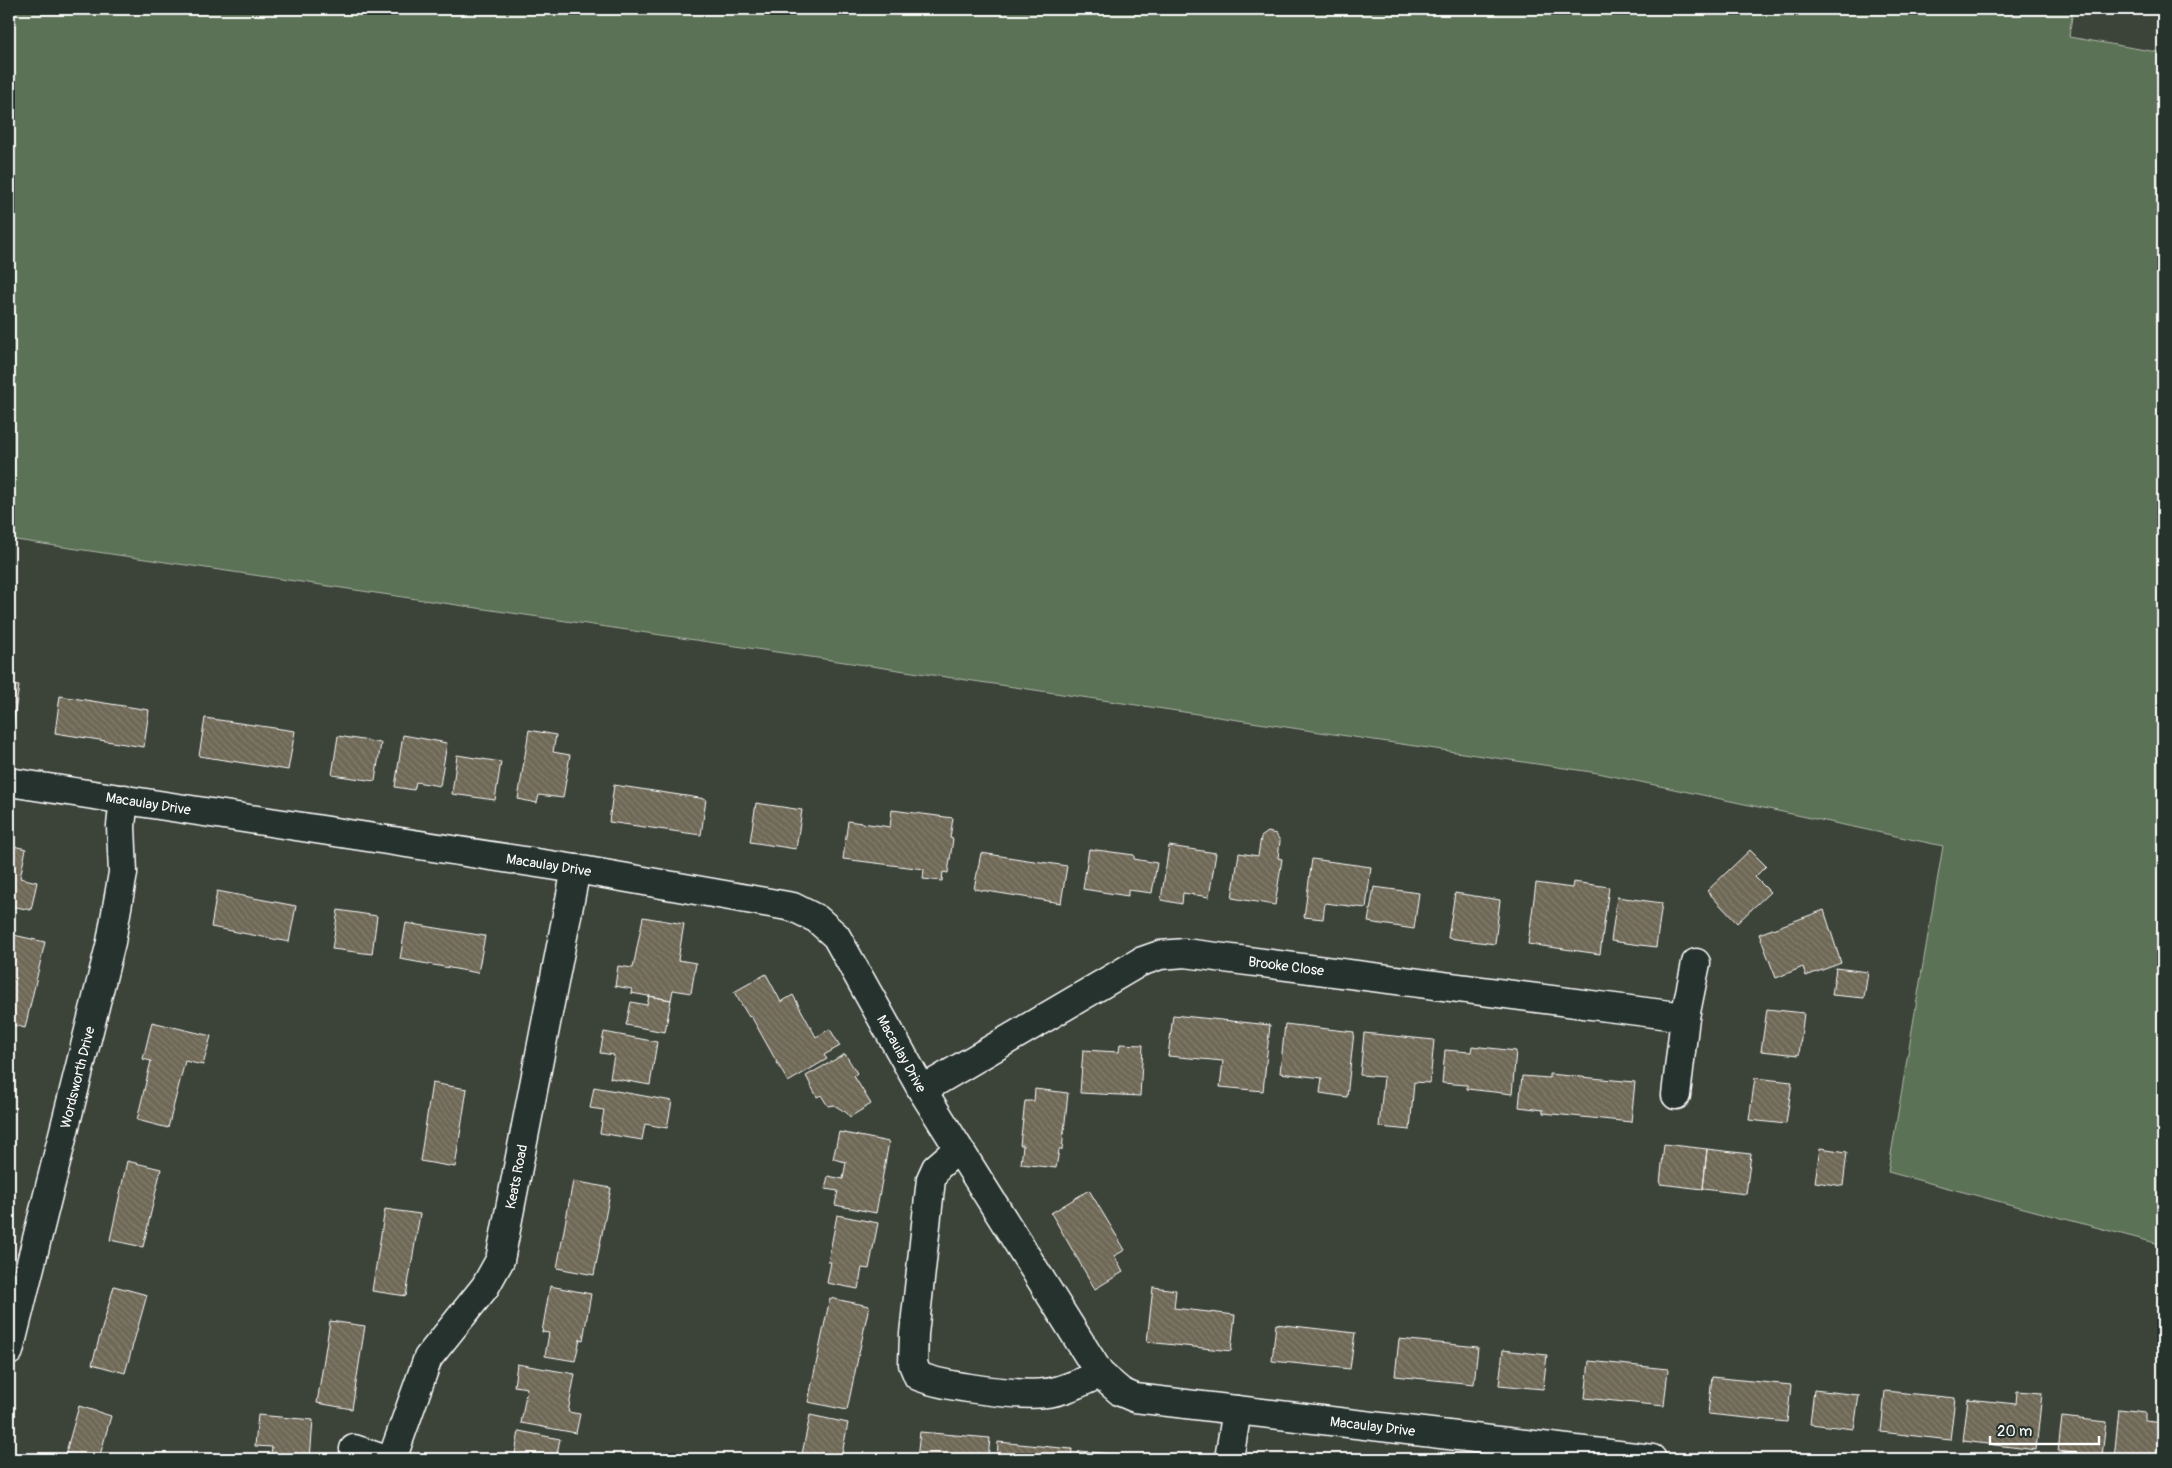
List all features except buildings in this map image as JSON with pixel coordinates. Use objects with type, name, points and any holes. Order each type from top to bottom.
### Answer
[{"type":"street","name":"Macaulay Drive","points":[[9,782],[576,869],[793,907],[817,919],[836,936],[922,1090],[958,1149],[1100,1374],[1121,1392],[1135,1398],[1606,1457],[1652,1459]]},
{"type":"street","name":"Wordsworth Drive","points":[[9,1351],[13,1319],[111,942],[123,873],[121,826],[124,799]]},
{"type":"street","name":"Keats Road","points":[[392,1459],[428,1358],[485,1287],[500,1260],[576,869]]},
{"type":"street","name":"Brooke Close","points":[[922,1090],[1140,962],[1160,955],[1185,953],[1685,1017]]},
{"type":"street","points":[[1676,1095],[1685,1017],[1696,963]]},
{"type":"street","points":[[958,1149],[936,1168],[931,1178],[914,1334],[913,1364],[918,1376],[948,1384],[1019,1393],[1046,1393],[1063,1389],[1100,1374]]},
{"type":"street","points":[[1229,1459],[1237,1410]]},
{"type":"street","points":[[354,1450],[383,1459]]},
{"type":"green space","points":[[9,9],[2073,9],[2069,37],[2163,53],[2163,1245],[1888,1172],[1943,846],[1598,773],[9,539]]}]
